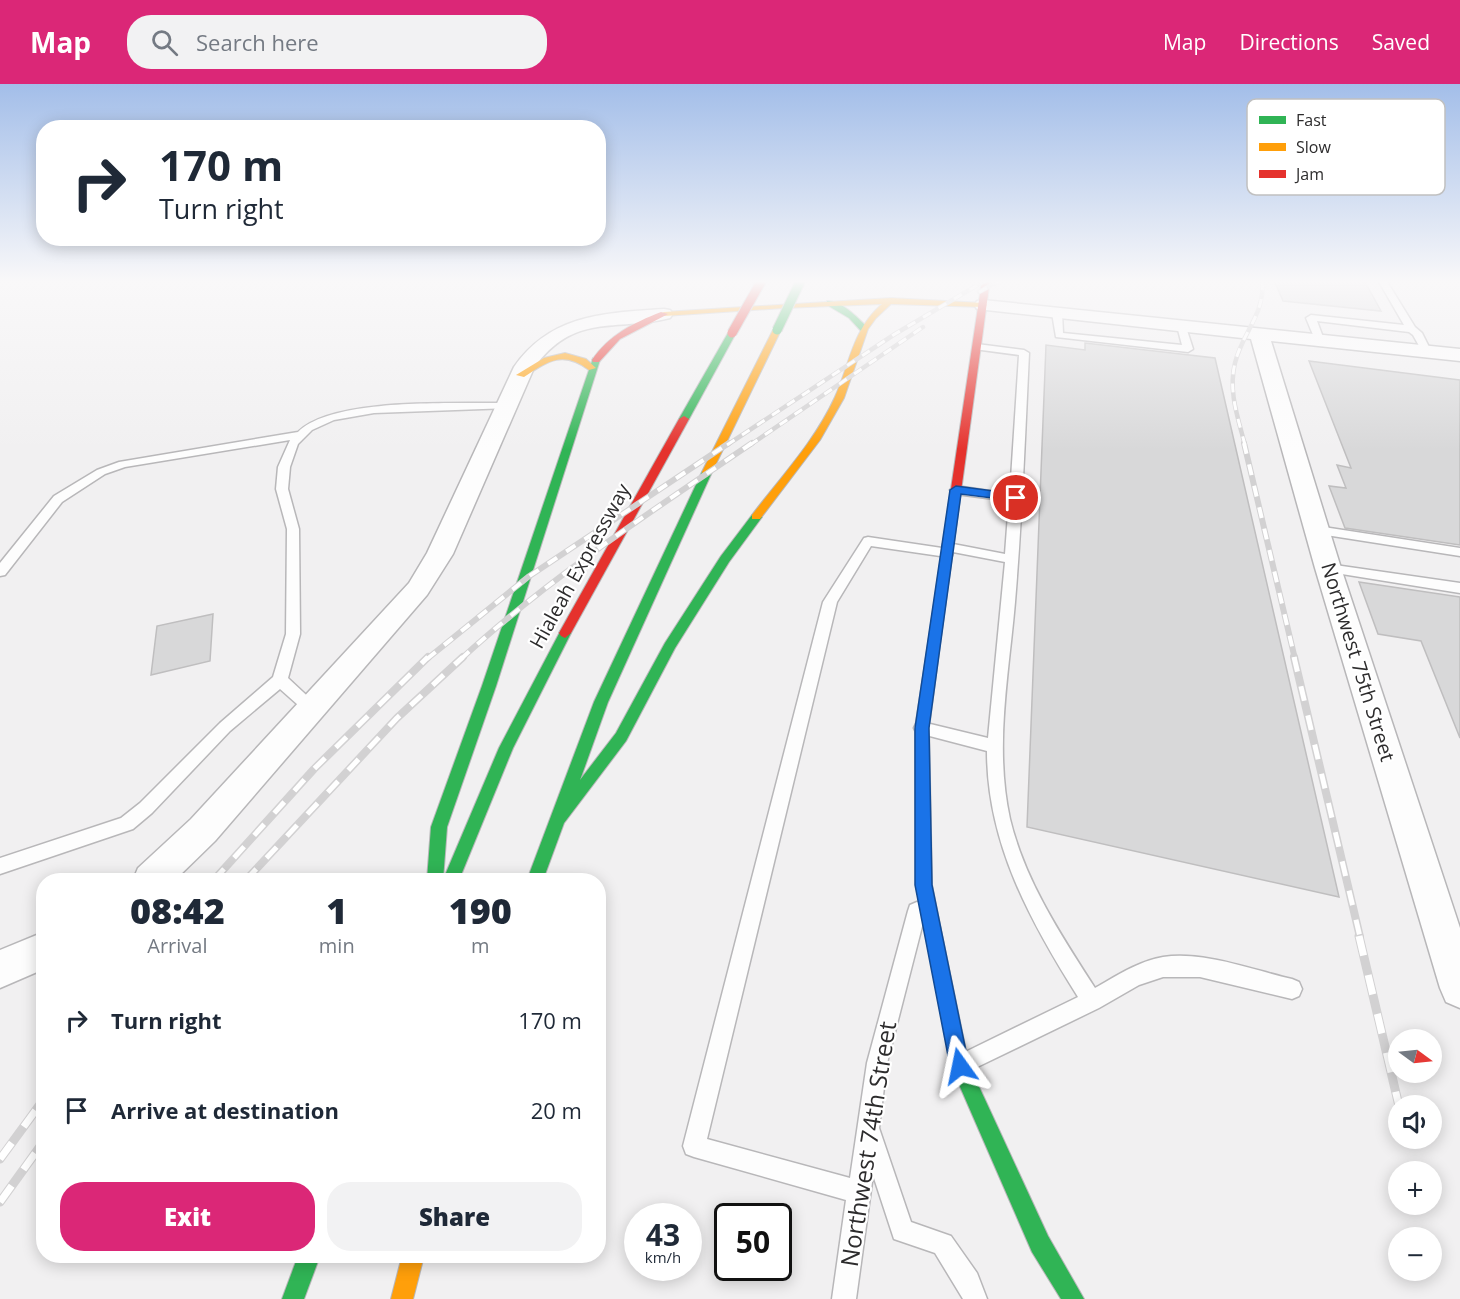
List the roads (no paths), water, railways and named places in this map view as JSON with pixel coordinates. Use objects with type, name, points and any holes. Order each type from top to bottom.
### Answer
[{"type":"main road","points":[[436,873],[439,827],[489,686],[592,368],[600,353],[619,337]]},
{"type":"main road","name":"Hialeah Expressway","points":[[454,873],[506,747],[582,601],[730,337]]},
{"type":"main road","points":[[537,873],[611,681],[694,498],[774,337]]},
{"type":"main road","points":[[555,823],[621,737],[670,646],[725,559],[815,440],[839,398],[861,337]]},
{"type":"main road","name":"Northwest 74th Street","points":[[978,337],[922,728],[924,885],[960,1066],[1040,1244],[1073,1299]]},
{"type":"main road","points":[[521,375],[548,358],[561,355],[579,358],[592,368]]},
{"type":"main road","points":[[293,1299],[306,1263]]},
{"type":"main road","points":[[402,1299],[411,1263]]},
{"type":"street","points":[[158,873],[203,830],[312,709],[398,613],[431,570],[521,375],[539,346],[554,337]]},
{"type":"street","name":"Northwest 75th Street","points":[[1260,337],[1328,568],[1460,988]]},
{"type":"street","points":[[1286,337],[1460,355]]},
{"type":"street","points":[[0,969],[36,953]]},
{"type":"lane","points":[[1419,337],[1426,351]]},
{"type":"lane","points":[[977,347],[1024,353],[1012,559],[995,746],[999,803],[1013,859],[1046,927],[1092,1001]]},
{"type":"lane","points":[[0,572],[58,500],[100,472],[123,465],[299,435],[331,417],[374,410],[506,406]]},
{"type":"lane","points":[[0,866],[127,824],[146,808],[225,727],[280,680],[293,634],[293,529],[282,489],[288,451],[299,435]]},
{"type":"lane","points":[[956,490],[1016,498]]},
{"type":"lane","points":[[1317,530],[1460,552]]},
{"type":"lane","points":[[859,1192],[694,1146],[830,602],[868,541],[1012,559]]},
{"type":"lane","points":[[1328,568],[1460,588]]},
{"type":"lane","points":[[280,680],[312,709]]},
{"type":"lane","points":[[922,728],[995,746]]},
{"type":"lane","name":"Northwest 74th Street","points":[[844,1299],[878,1063],[924,885]]},
{"type":"lane","points":[[960,1066],[1092,1001],[1134,977],[1163,967],[1200,968],[1292,989]]},
{"type":"lane","points":[[868,1127],[902,1231],[943,1244],[968,1282],[975,1299]]},
{"type":"railway","points":[[727,445],[891,337]]},
{"type":"railway","points":[[750,445],[909,337]]},
{"type":"railway","points":[[1245,337],[1238,352],[1233,373],[1235,404],[1245,445]]},
{"type":"railway","points":[[427,659],[528,577],[729,443]]},
{"type":"railway","points":[[461,659],[530,600],[566,573],[752,443]]},
{"type":"railway","points":[[1244,443],[1295,659]]},
{"type":"railway","points":[[220,873],[314,769],[428,657]]},
{"type":"railway","points":[[253,873],[397,718],[463,657]]},
{"type":"railway","points":[[1294,657],[1360,937]]},
{"type":"railway","points":[[1359,936],[1396,1095]]},
{"type":"railway","points":[[0,1159],[36,1110]]},
{"type":"railway","points":[[0,1202],[36,1152]]}]
